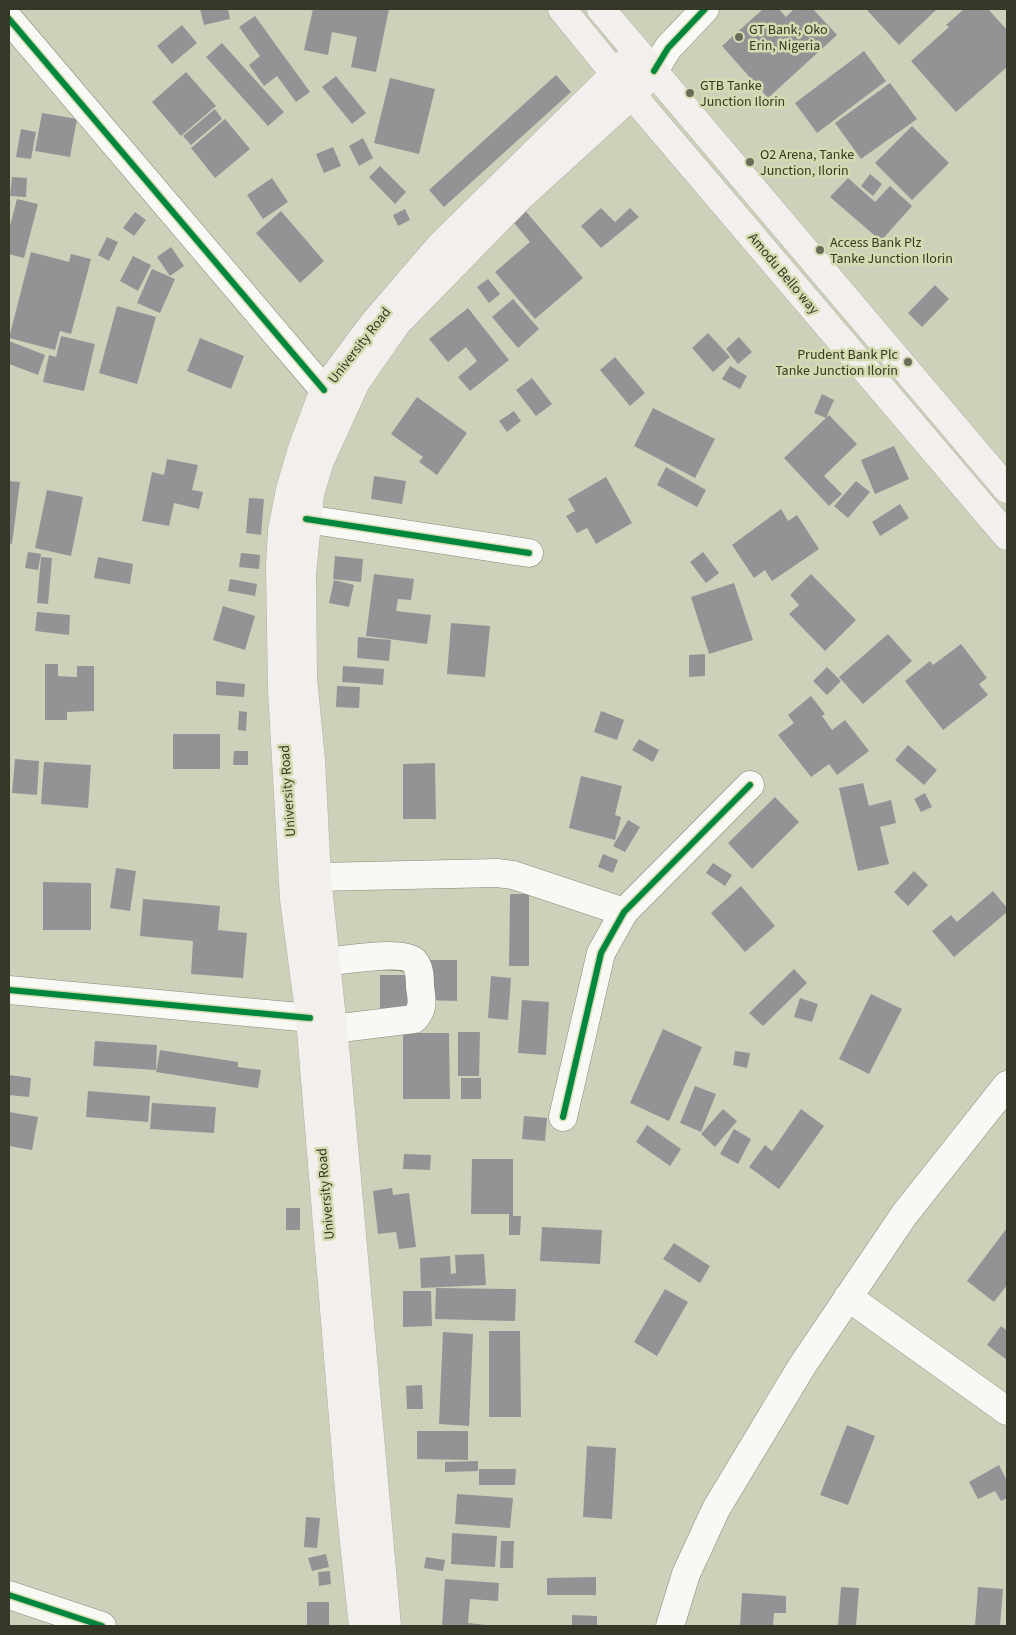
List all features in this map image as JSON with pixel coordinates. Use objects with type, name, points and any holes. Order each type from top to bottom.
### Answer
[{"type":"main road","name":"Amodu Bello way","points":[[562,9],[1007,536]]},
{"type":"main road","points":[[601,9],[653,57],[1005,482]]},
{"type":"main road","points":[[624,84],[653,57]]},
{"type":"main road","name":"University Road","points":[[387,1626],[318,1026],[294,899],[282,689],[280,566],[282,531],[290,490],[302,450],[324,390],[372,324],[440,246],[624,84]]},
{"type":"main road","name":"University Road","points":[[363,1626],[350,1514],[318,1026],[326,962],[317,877],[311,760],[303,678],[302,574],[306,519],[320,461],[334,426],[356,382],[397,323],[520,198],[624,84]]},
{"type":"street","points":[[653,57],[705,9]]},
{"type":"street","points":[[9,19],[324,390]]},
{"type":"street","points":[[306,519],[529,553]]},
{"type":"street","points":[[563,1117],[601,953],[624,912],[750,785]]},
{"type":"street","points":[[317,877],[505,874],[624,912]]},
{"type":"street","points":[[9,990],[318,1026],[404,1022],[420,1013],[422,1005],[419,970],[415,963],[401,956],[326,962]]},
{"type":"street","points":[[670,1626],[686,1574],[716,1509],[802,1366],[904,1215],[1007,1085]]},
{"type":"street","points":[[848,1297],[1007,1411]]},
{"type":"street","points":[[9,1596],[102,1626]]},
{"type":"building","points":[[200,9],[228,9],[230,19],[204,25]]},
{"type":"building","points":[[313,9],[389,9],[376,72],[351,67],[357,37],[332,32],[328,55],[304,50]]},
{"type":"building","points":[[763,9],[779,9],[786,17],[794,9],[813,9],[837,35],[768,98],[722,46]]},
{"type":"building","points":[[866,9],[935,9],[936,10],[899,45]]},
{"type":"building","points":[[964,9],[988,9],[1007,30],[1007,67],[956,112],[911,61],[949,27],[946,25]]},
{"type":"building","points":[[255,16],[310,92],[296,102],[277,76],[264,86],[249,65],[260,56],[239,27]]},
{"type":"building","points":[[182,25],[197,43],[172,64],[157,46]]},
{"type":"building","points":[[222,43],[284,112],[268,126],[206,57]]},
{"type":"building","points":[[864,51],[886,81],[817,133],[795,103]]},
{"type":"building","points":[[186,72],[216,106],[181,136],[152,102]]},
{"type":"building","points":[[556,75],[571,92],[444,207],[429,190]]},
{"type":"building","points":[[336,76],[366,113],[352,124],[322,87]]},
{"type":"building","points":[[390,78],[435,89],[419,154],[374,143]]},
{"type":"building","points":[[890,83],[917,119],[861,159],[835,123]]},
{"type":"building","points":[[215,109],[222,119],[191,145],[183,136]]},
{"type":"building","points":[[42,113],[77,119],[70,157],[35,151]]},
{"type":"building","points":[[225,119],[250,149],[215,178],[191,148]]},
{"type":"building","points":[[912,126],[949,163],[912,200],[875,163]]},
{"type":"building","points":[[21,129],[36,132],[31,159],[16,157]]},
{"type":"building","points":[[363,138],[373,158],[359,166],[349,146]]},
{"type":"building","points":[[333,147],[341,166],[324,173],[316,154]]},
{"type":"building","points":[[380,166],[406,192],[395,204],[369,177]]},
{"type":"building","points":[[870,174],[882,184],[873,196],[861,186]]},
{"type":"building","points":[[12,177],[27,178],[26,197],[10,196]]},
{"type":"building","points":[[272,178],[288,202],[263,219],[247,195]]},
{"type":"building","points":[[848,178],[875,202],[890,186],[912,206],[881,241],[830,197]]},
{"type":"building","points":[[17,199],[38,204],[24,258],[9,254],[9,230]]},
{"type":"building","points":[[522,207],[583,278],[535,319],[495,272],[530,242],[510,218]]},
{"type":"building","points":[[601,208],[615,222],[630,208],[639,217],[601,248],[581,226]]},
{"type":"building","points":[[405,209],[410,220],[398,226],[393,215]]},
{"type":"building","points":[[281,211],[324,261],[300,283],[256,233]]},
{"type":"building","points":[[135,212],[146,220],[134,236],[123,228]]},
{"type":"building","points":[[107,237],[118,242],[109,261],[98,255]]},
{"type":"building","points":[[171,247],[184,266],[170,276],[157,257]]},
{"type":"building","points":[[31,252],[69,262],[71,254],[91,259],[71,334],[60,331],[55,350],[9,338]]},
{"type":"building","points":[[133,256],[151,265],[138,291],[120,281]]},
{"type":"building","points":[[152,269],[175,279],[160,313],[137,303]]},
{"type":"building","points":[[488,279],[500,294],[489,303],[477,287]]},
{"type":"building","points":[[935,285],[949,299],[922,327],[908,313]]},
{"type":"building","points":[[513,299],[539,329],[518,348],[492,317]]},
{"type":"building","points":[[117,306],[156,317],[137,384],[99,373]]},
{"type":"building","points":[[468,308],[509,360],[470,391],[458,377],[477,361],[466,347],[448,362],[429,339]]},
{"type":"building","points":[[708,333],[730,357],[713,372],[692,348]]},
{"type":"building","points":[[61,336],[95,344],[84,391],[43,382],[49,355],[56,357]]},
{"type":"building","points":[[739,337],[752,352],[738,364],[726,349]]},
{"type":"building","points":[[200,338],[244,356],[231,389],[187,371]]},
{"type":"building","points":[[9,341],[45,355],[38,375],[9,364]]},
{"type":"building","points":[[615,357],[645,393],[630,406],[600,370]]},
{"type":"building","points":[[730,366],[747,376],[740,389],[722,379]]},
{"type":"building","points":[[532,378],[552,404],[536,416],[516,390]]},
{"type":"building","points":[[822,394],[834,400],[826,418],[814,413]]},
{"type":"building","points":[[417,397],[467,433],[437,475],[419,462],[423,457],[391,434]]},
{"type":"building","points":[[653,408],[715,439],[695,478],[634,446]]},
{"type":"building","points":[[514,411],[521,421],[507,432],[499,421]]},
{"type":"building","points":[[829,415],[857,444],[824,476],[842,494],[829,506],[784,458]]},
{"type":"building","points":[[894,446],[909,479],[875,494],[861,460]]},
{"type":"building","points":[[167,459],[198,465],[192,490],[203,492],[199,509],[174,503],[169,526],[142,521],[152,472],[164,475]]},
{"type":"building","points":[[666,467],[706,490],[697,507],[657,485]]},
{"type":"building","points":[[374,476],[406,481],[402,504],[371,499]]},
{"type":"building","points":[[606,477],[632,523],[596,544],[587,528],[577,533],[566,516],[575,511],[568,499]]},
{"type":"building","points":[[9,481],[20,482],[12,544],[9,543]]},
{"type":"building","points":[[856,481],[870,492],[848,518],[834,506]]},
{"type":"building","points":[[47,490],[83,497],[71,556],[35,548]]},
{"type":"building","points":[[249,498],[264,499],[261,535],[246,533]]},
{"type":"building","points":[[900,504],[909,518],[880,536],[872,522]]},
{"type":"building","points":[[781,509],[788,521],[797,515],[819,549],[772,581],[765,570],[754,578],[732,545]]},
{"type":"building","points":[[28,552],[41,554],[38,570],[25,568]]},
{"type":"building","points":[[703,552],[719,573],[706,583],[690,562]]},
{"type":"building","points":[[241,553],[260,555],[259,569],[239,567]]},
{"type":"building","points":[[335,556],[363,559],[361,582],[333,579]]},
{"type":"building","points":[[41,557],[52,558],[48,604],[37,603]]},
{"type":"building","points":[[98,557],[133,564],[130,584],[94,578]]},
{"type":"building","points":[[374,574],[414,579],[411,600],[398,599],[396,611],[431,615],[427,644],[366,636]]},
{"type":"building","points":[[811,574],[856,620],[825,651],[789,614],[799,605],[790,595]]},
{"type":"building","points":[[230,579],[257,584],[255,596],[228,591]]},
{"type":"building","points":[[334,580],[354,585],[349,607],[329,603]]},
{"type":"building","points":[[734,583],[753,640],[709,654],[691,597]]},
{"type":"building","points":[[223,606],[255,616],[245,650],[213,640]]},
{"type":"building","points":[[37,612],[70,615],[69,635],[35,631]]},
{"type":"building","points":[[451,623],[490,626],[485,677],[447,674]]},
{"type":"building","points":[[888,634],[912,661],[863,704],[839,677]]},
{"type":"building","points":[[358,637],[391,640],[389,661],[357,658]]},
{"type":"building","points":[[961,644],[987,678],[979,684],[988,695],[943,730],[905,681],[930,661],[933,665]]},
{"type":"building","points":[[705,654],[705,676],[689,677],[689,655]]},
{"type":"building","points":[[45,664],[58,664],[58,676],[77,677],[77,666],[94,666],[94,711],[67,712],[67,720],[45,720]]},
{"type":"building","points":[[343,666],[384,669],[383,685],[342,682]]},
{"type":"building","points":[[827,667],[841,681],[827,695],[813,681]]},
{"type":"building","points":[[216,681],[245,684],[244,697],[216,695]]},
{"type":"building","points":[[337,686],[360,687],[359,708],[336,707]]},
{"type":"building","points":[[811,696],[825,714],[822,716],[832,730],[845,720],[869,751],[837,775],[829,764],[811,777],[778,735],[794,723],[788,715]]},
{"type":"building","points":[[239,711],[247,712],[246,731],[238,730]]},
{"type":"building","points":[[601,711],[624,720],[617,740],[594,732]]},
{"type":"building","points":[[173,734],[220,734],[220,769],[173,769]]},
{"type":"building","points":[[639,739],[659,750],[653,762],[632,750]]},
{"type":"building","points":[[908,745],[937,770],[924,785],[895,760]]},
{"type":"building","points":[[234,751],[248,751],[248,765],[233,765]]},
{"type":"building","points":[[15,759],[39,761],[37,795],[12,793]]},
{"type":"building","points":[[44,762],[91,765],[88,808],[41,804]]},
{"type":"building","points":[[435,763],[436,819],[403,819],[403,764]]},
{"type":"building","points":[[581,776],[622,786],[615,815],[621,817],[615,840],[569,828]]},
{"type":"building","points":[[863,783],[869,806],[891,800],[896,823],[880,827],[889,864],[858,871],[839,788]]},
{"type":"building","points":[[925,793],[932,807],[921,812],[914,799]]},
{"type":"building","points":[[775,797],[799,822],[752,869],[728,843]]},
{"type":"building","points":[[628,820],[640,827],[625,852],[613,846]]},
{"type":"building","points":[[603,854],[618,860],[613,873],[598,867]]},
{"type":"building","points":[[713,863],[732,875],[725,886],[706,873]]},
{"type":"building","points":[[116,868],[136,871],[130,911],[110,908]]},
{"type":"building","points":[[914,871],[928,885],[908,906],[894,892]]},
{"type":"building","points":[[43,882],[91,883],[91,930],[43,930]]},
{"type":"building","points":[[741,886],[775,926],[745,952],[711,913]]},
{"type":"building","points":[[993,891],[1007,908],[1007,912],[954,957],[932,931],[951,915],[957,922]]},
{"type":"building","points":[[510,894],[529,894],[529,966],[509,966]]},
{"type":"building","points":[[143,899],[220,906],[218,930],[247,933],[243,978],[191,974],[193,941],[140,936]]},
{"type":"building","points":[[427,960],[457,960],[457,1001],[426,1000]]},
{"type":"building","points":[[794,969],[807,983],[763,1026],[749,1013]]},
{"type":"building","points":[[380,975],[412,975],[412,1009],[380,1009]]},
{"type":"building","points":[[491,976],[511,978],[508,1020],[488,1018]]},
{"type":"building","points":[[871,994],[902,1009],[869,1074],[839,1059]]},
{"type":"building","points":[[800,998],[818,1004],[812,1022],[794,1017]]},
{"type":"building","points":[[522,1000],[549,1002],[546,1055],[518,1053]]},
{"type":"building","points":[[663,1029],[702,1047],[669,1121],[630,1103]]},
{"type":"building","points":[[458,1032],[480,1032],[479,1076],[458,1076]]},
{"type":"building","points":[[403,1033],[449,1033],[450,1099],[403,1099]]},
{"type":"building","points":[[95,1041],[157,1045],[156,1070],[93,1066]]},
{"type":"building","points":[[160,1050],[238,1062],[238,1067],[261,1070],[258,1088],[156,1072]]},
{"type":"building","points":[[735,1051],[750,1053],[747,1068],[733,1065]]},
{"type":"building","points":[[9,1075],[31,1078],[29,1097],[9,1095]]},
{"type":"building","points":[[461,1078],[481,1078],[481,1099],[461,1099]]},
{"type":"building","points":[[695,1086],[716,1094],[701,1132],[680,1123]]},
{"type":"building","points":[[88,1091],[150,1096],[148,1122],[86,1117]]},
{"type":"building","points":[[152,1103],[216,1107],[214,1133],[150,1129]]},
{"type":"building","points":[[723,1109],[737,1121],[715,1147],[701,1134]]},
{"type":"building","points":[[801,1109],[824,1126],[779,1189],[749,1167],[765,1145],[772,1151]]},
{"type":"building","points":[[9,1112],[38,1117],[32,1150],[9,1146]]},
{"type":"building","points":[[524,1116],[547,1118],[545,1141],[522,1139]]},
{"type":"building","points":[[647,1125],[681,1149],[670,1166],[636,1142]]},
{"type":"building","points":[[734,1129],[751,1139],[738,1164],[720,1154]]},
{"type":"building","points":[[404,1154],[431,1155],[430,1170],[403,1169]]},
{"type":"building","points":[[472,1159],[513,1159],[513,1216],[521,1216],[520,1235],[509,1235],[509,1214],[471,1214]]},
{"type":"building","points":[[392,1188],[393,1195],[409,1193],[416,1247],[399,1249],[396,1232],[378,1234],[373,1191]]},
{"type":"building","points":[[286,1208],[300,1208],[300,1230],[286,1230]]},
{"type":"building","points":[[542,1227],[602,1230],[600,1264],[540,1261]]},
{"type":"building","points":[[1007,1228],[1007,1285],[994,1302],[967,1281]]},
{"type":"building","points":[[674,1243],[710,1266],[700,1283],[663,1259]]},
{"type":"building","points":[[484,1254],[486,1285],[421,1288],[420,1258],[450,1256],[451,1274],[456,1273],[455,1255]]},
{"type":"building","points":[[436,1288],[516,1289],[515,1321],[435,1319]]},
{"type":"building","points":[[665,1289],[688,1302],[657,1356],[634,1342]]},
{"type":"building","points":[[403,1291],[431,1291],[432,1326],[403,1327]]},
{"type":"building","points":[[1001,1326],[1007,1331],[1007,1360],[987,1345]]},
{"type":"building","points":[[489,1331],[520,1331],[521,1417],[489,1417]]},
{"type":"building","points":[[443,1332],[473,1334],[469,1426],[439,1424]]},
{"type":"building","points":[[422,1385],[423,1409],[407,1409],[406,1386]]},
{"type":"building","points":[[847,1425],[875,1436],[848,1505],[820,1495]]},
{"type":"building","points":[[417,1431],[468,1431],[468,1460],[417,1459]]},
{"type":"building","points":[[587,1446],[616,1448],[612,1519],[583,1517]]},
{"type":"building","points":[[478,1461],[478,1471],[445,1472],[445,1462]]},
{"type":"building","points":[[999,1465],[1007,1481],[1007,1498],[1001,1501],[995,1491],[978,1499],[969,1482]]},
{"type":"building","points":[[479,1469],[516,1469],[515,1485],[479,1485]]},
{"type":"building","points":[[457,1494],[513,1498],[510,1528],[455,1524]]},
{"type":"building","points":[[306,1517],[320,1518],[317,1548],[304,1547]]},
{"type":"building","points":[[452,1533],[497,1536],[495,1567],[451,1564]]},
{"type":"building","points":[[501,1541],[514,1541],[513,1568],[500,1568]]},
{"type":"building","points":[[326,1554],[329,1567],[312,1571],[308,1558]]},
{"type":"building","points":[[426,1557],[445,1560],[443,1571],[424,1568]]},
{"type":"building","points":[[330,1571],[331,1584],[319,1586],[318,1572]]},
{"type":"building","points":[[596,1577],[596,1595],[547,1595],[547,1578]]},
{"type":"building","points":[[445,1579],[499,1583],[498,1601],[470,1599],[468,1623],[495,1626],[442,1626]]},
{"type":"building","points":[[841,1587],[859,1588],[856,1626],[838,1626]]},
{"type":"building","points":[[978,1587],[1003,1589],[1000,1626],[975,1626]]},
{"type":"building","points":[[742,1593],[786,1596],[786,1613],[774,1613],[773,1626],[740,1626]]},
{"type":"building","points":[[307,1602],[329,1602],[329,1626],[307,1626]]},
{"type":"building","points":[[572,1615],[597,1616],[597,1626],[572,1626]]},
{"type":"cycle path","points":[[654,71],[668,48],[705,9]]},
{"type":"cycle path","points":[[9,19],[324,390]]},
{"type":"cycle path","points":[[306,519],[529,553]]},
{"type":"cycle path","points":[[563,1117],[601,953],[624,912],[750,785]]},
{"type":"cycle path","points":[[9,990],[310,1018]]},
{"type":"cycle path","points":[[9,1595],[102,1626]]},
{"type":"place","name":"GT Bank, Oko Erin, Nigeria","points":[[739,37]]},
{"type":"place","name":"GTB Tanke Junction Ilorin","points":[[690,93]]},
{"type":"place","name":"O2 Arena, Tanke Junction, Ilorin","points":[[750,162]]},
{"type":"place","name":"Access Bank Plz Tanke Junction Ilorin","points":[[820,250]]},
{"type":"place","name":"Prudent Bank Plc Tanke Junction Ilorin","points":[[908,362]]}]
